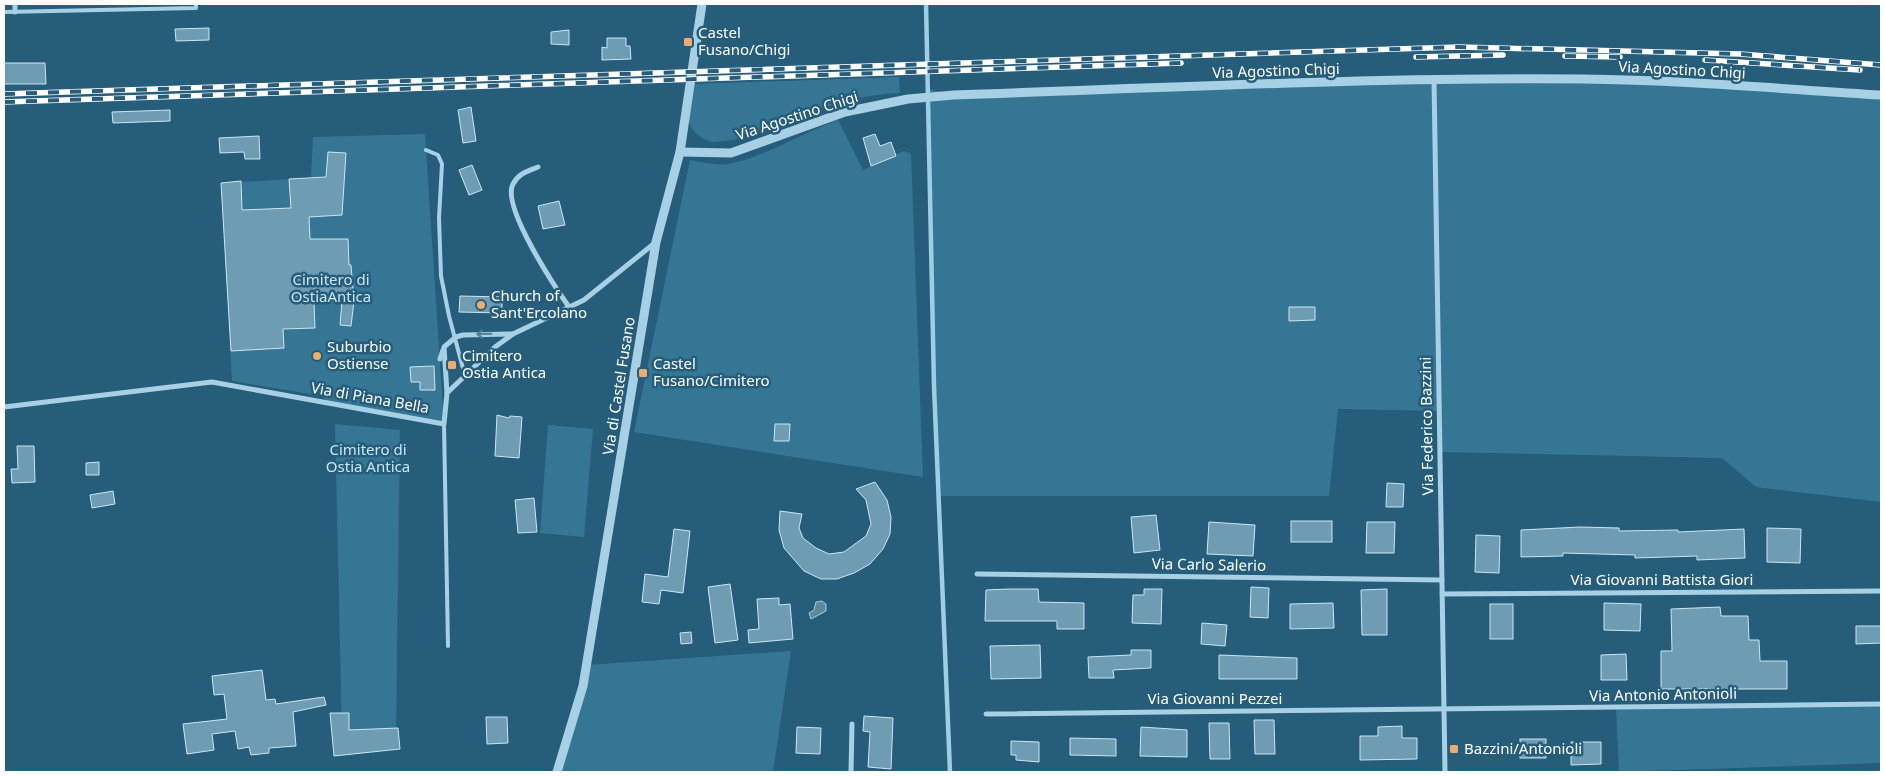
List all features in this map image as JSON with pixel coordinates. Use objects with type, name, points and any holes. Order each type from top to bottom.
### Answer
[{"type":"street","points":[[15,4],[16,12]]},
{"type":"street","name":"Via di Castel Fusano","points":[[557,772],[583,686],[656,242],[680,152],[702,4]]},
{"type":"street","name":"Via Agostino Chigi","points":[[680,152],[731,152],[845,112],[908,99],[954,95],[1434,80],[1585,80],[1726,85],[1881,95]]},
{"type":"street","name":"Via Federico Bazzini","points":[[1434,80],[1445,772]]},
{"type":"street","points":[[538,167],[522,173],[512,184],[511,196],[524,231],[551,282],[569,308]]},
{"type":"street","name":"Via di Piana Bella","points":[[4,407],[212,382],[444,424],[447,394],[495,347],[513,334],[584,300],[656,242]]},
{"type":"street","points":[[440,359],[444,347],[456,337],[513,334]]},
{"type":"street","points":[[444,347],[447,394]]},
{"type":"street","name":"Via Carlo Salerio","points":[[977,574],[1442,580]]},
{"type":"street","name":"Via Giovanni Battista Giori","points":[[1442,594],[1881,591]]},
{"type":"street","name":"Via Antonio Antonioli","points":[[1445,710],[1881,704]]},
{"type":"street","name":"Via Giovanni Pezzei","points":[[986,714],[1445,710]]},
{"type":"street","points":[[852,724],[852,772]]},
{"type":"lane","points":[[4,12],[196,8],[196,4]]},
{"type":"lane","points":[[426,150],[438,155],[442,164],[439,218],[441,276],[449,316],[456,337],[460,363],[465,376]]},
{"type":"lane","points":[[444,424],[448,646]]},
{"type":"green space","points":[[899,77],[900,93],[877,95],[843,102],[763,131],[727,141],[707,141],[692,129],[688,117],[692,84]]},
{"type":"green space","points":[[1585,79],[1881,95],[1881,502],[1756,487],[1722,458],[1440,452],[1439,411],[1338,409],[1329,496],[939,496],[928,89],[954,95]]},
{"type":"green space","points":[[838,120],[863,170],[904,151],[911,154],[923,477],[634,432],[690,160],[710,164],[729,164],[757,156]]},
{"type":"green space","name":"Cimitero di OstiaAntica","points":[[425,134],[444,424],[329,403],[322,396],[232,381],[221,183],[311,178],[313,137]]},
{"type":"green space","name":"Cimitero di Ostia Antica","points":[[335,424],[400,430],[396,729],[342,735]]},
{"type":"green space","points":[[548,425],[593,429],[584,537],[540,533]]},
{"type":"green space","points":[[791,651],[773,772],[557,772],[587,665]]},
{"type":"green space","points":[[1881,704],[1881,763],[1619,772],[1616,708]]},
{"type":"shaded area","points":[[822,601],[826,604],[826,611],[811,619],[809,613],[814,610],[816,602]]},
{"type":"building","points":[[209,28],[209,40],[176,41],[175,29]]},
{"type":"building","points":[[569,30],[569,45],[551,44],[551,32]]},
{"type":"building","points":[[607,38],[626,38],[626,46],[630,46],[631,59],[602,60],[602,47],[607,48]]},
{"type":"building","points":[[4,63],[45,63],[46,84],[4,84]]},
{"type":"building","points":[[471,107],[476,141],[463,143],[458,110]]},
{"type":"building","points":[[170,110],[170,121],[113,123],[112,112]]},
{"type":"building","points":[[875,134],[880,146],[891,142],[896,156],[871,166],[863,138]]},
{"type":"building","points":[[259,136],[260,159],[245,159],[244,152],[220,153],[219,138]]},
{"type":"building","points":[[328,152],[346,153],[342,215],[309,217],[310,239],[348,239],[349,265],[351,265],[354,301],[351,326],[340,325],[342,301],[314,303],[315,328],[283,329],[284,348],[231,351],[221,183],[241,181],[242,210],[291,208],[289,179],[326,177]]},
{"type":"building","points":[[472,165],[482,190],[469,195],[459,170]]},
{"type":"building","points":[[559,201],[565,225],[543,229],[538,206]]},
{"type":"building","name":"Church of Sant'Ercolano","points":[[460,296],[502,297],[502,313],[459,312]]},
{"type":"building","points":[[1289,307],[1315,307],[1315,320],[1289,321]]},
{"type":"building","points":[[434,366],[435,390],[420,390],[420,382],[411,382],[410,367]]},
{"type":"building","points":[[497,415],[509,418],[510,416],[522,417],[519,458],[495,456]]},
{"type":"building","points":[[775,424],[790,424],[789,441],[774,441]]},
{"type":"building","points":[[17,446],[34,446],[35,482],[12,483],[11,469],[18,469]]},
{"type":"building","points":[[99,462],[99,475],[86,475],[86,463]]},
{"type":"building","points":[[875,482],[887,500],[891,517],[890,534],[883,549],[870,564],[854,573],[837,579],[821,579],[804,571],[784,548],[779,530],[780,511],[802,514],[799,528],[803,538],[816,548],[829,554],[844,552],[866,536],[871,524],[866,500],[856,489]]},
{"type":"building","points":[[1387,483],[1404,484],[1403,507],[1386,507]]},
{"type":"building","points":[[113,491],[115,504],[92,508],[90,495]]},
{"type":"building","points":[[534,498],[537,532],[518,533],[515,500]]},
{"type":"building","points":[[1156,515],[1160,550],[1134,553],[1131,517]]},
{"type":"building","points":[[1291,521],[1332,521],[1332,542],[1291,542]]},
{"type":"building","points":[[1209,522],[1255,525],[1253,556],[1207,554]]},
{"type":"building","points":[[1367,522],[1395,522],[1394,553],[1366,553]]},
{"type":"building","points":[[1580,527],[1619,528],[1619,531],[1678,530],[1678,532],[1744,529],[1745,558],[1697,560],[1697,556],[1635,558],[1635,555],[1563,553],[1563,556],[1521,557],[1521,530]]},
{"type":"building","points":[[1767,528],[1801,529],[1800,563],[1767,562]]},
{"type":"building","points":[[674,529],[690,531],[683,593],[661,590],[659,604],[642,602],[645,574],[668,577]]},
{"type":"building","points":[[1476,535],[1500,536],[1499,573],[1475,572]]},
{"type":"building","points":[[730,584],[738,640],[715,643],[708,587]]},
{"type":"building","points":[[1251,587],[1269,588],[1268,618],[1250,617]]},
{"type":"building","points":[[1038,589],[1039,602],[1084,603],[1084,629],[1057,629],[1057,621],[985,621],[986,590]]},
{"type":"building","points":[[1144,589],[1162,589],[1161,624],[1132,623],[1133,595],[1144,595]]},
{"type":"building","points":[[1387,589],[1387,635],[1362,635],[1361,590]]},
{"type":"building","points":[[779,598],[779,605],[790,604],[793,639],[749,643],[748,630],[759,629],[757,599]]},
{"type":"building","points":[[1333,603],[1334,628],[1290,629],[1290,604]]},
{"type":"building","points":[[1604,603],[1641,604],[1640,631],[1604,630]]},
{"type":"building","points":[[1490,604],[1513,604],[1513,639],[1490,639]]},
{"type":"building","points":[[1720,607],[1721,616],[1748,616],[1749,640],[1759,640],[1760,661],[1787,661],[1787,689],[1661,689],[1661,651],[1672,651],[1671,609]]},
{"type":"building","points":[[1202,623],[1227,625],[1225,646],[1201,644]]},
{"type":"building","points":[[1856,626],[1881,626],[1881,643],[1856,644]]},
{"type":"building","points":[[691,632],[692,643],[681,644],[680,633]]},
{"type":"building","points":[[1040,645],[1041,678],[991,679],[990,646]]},
{"type":"building","points":[[1131,650],[1151,650],[1151,668],[1113,670],[1114,678],[1089,678],[1088,657],[1131,655]]},
{"type":"building","points":[[1626,654],[1627,680],[1601,680],[1601,655]]},
{"type":"building","points":[[1219,655],[1297,658],[1297,679],[1219,679]]},
{"type":"building","points":[[262,670],[266,700],[275,699],[276,704],[324,697],[326,705],[293,712],[296,746],[269,748],[269,753],[251,755],[249,747],[238,749],[235,731],[212,734],[214,750],[187,754],[183,724],[227,719],[224,694],[214,695],[212,676]]},
{"type":"building","points":[[330,713],[349,713],[349,730],[398,728],[400,749],[334,756]]},
{"type":"building","points":[[864,716],[893,718],[891,769],[868,767],[870,732],[863,731]]},
{"type":"building","points":[[486,717],[507,717],[508,743],[487,744]]},
{"type":"building","points":[[1254,720],[1274,720],[1275,754],[1255,754]]},
{"type":"building","points":[[1209,723],[1229,723],[1230,759],[1210,759]]},
{"type":"building","points":[[1402,726],[1402,738],[1417,738],[1417,759],[1360,760],[1360,736],[1378,736],[1378,727]]},
{"type":"building","points":[[797,727],[821,728],[820,754],[796,753]]},
{"type":"building","points":[[1141,727],[1187,730],[1187,757],[1140,756]]},
{"type":"building","points":[[1070,738],[1116,739],[1116,756],[1070,755]]},
{"type":"building","points":[[1520,739],[1546,739],[1546,758],[1520,758]]},
{"type":"building","points":[[1011,741],[1039,742],[1039,762],[1016,760],[1016,755],[1011,755]]},
{"type":"building","points":[[1571,742],[1601,742],[1601,764],[1571,765]]},
{"type":"waterway","points":[[926,4],[934,386],[950,772]]},
{"type":"railway","points":[[4,94],[1459,47],[1740,54],[1881,65]]},
{"type":"railway","points":[[1416,57],[1503,55]]},
{"type":"railway","points":[[1565,56],[1620,57]]},
{"type":"railway","points":[[1705,60],[1860,70]]},
{"type":"railway","points":[[4,102],[1181,63]]},
{"type":"place","name":"Castel Fusano/Chigi","points":[[688,42]]},
{"type":"place","name":"Church of Sant'Ercolano","points":[[481,305]]},
{"type":"place","name":"Suburbio Ostiense","points":[[317,356]]},
{"type":"place","name":"Cimitero Ostia Antica","points":[[452,365]]},
{"type":"place","name":"Castel Fusano/Cimitero","points":[[643,373]]},
{"type":"place","name":"Bazzini/Antonioli","points":[[1454,749]]}]
